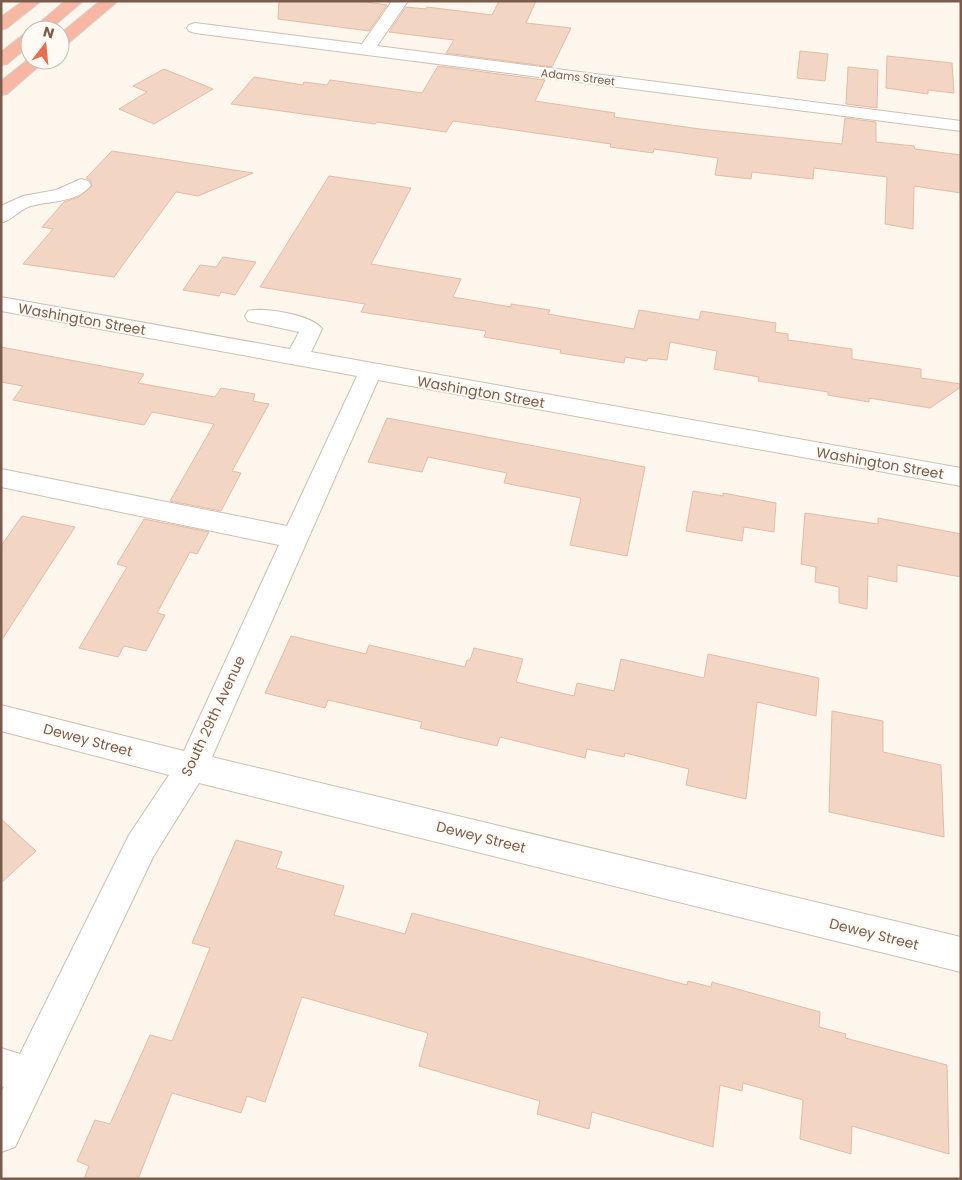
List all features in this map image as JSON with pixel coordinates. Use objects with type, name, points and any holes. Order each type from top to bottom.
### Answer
[{"type":"highway","points":[[1,25],[34,1]]},
{"type":"highway","points":[[51,20],[75,1]]},
{"type":"highway","points":[[70,34],[110,1]]},
{"type":"highway","points":[[1,60],[20,45]]},
{"type":"highway","points":[[1,90],[26,70]]},
{"type":"street","points":[[366,50],[400,1]]},
{"type":"street","name":"Adams Street","points":[[196,28],[961,126]]},
{"type":"street","points":[[1,217],[16,203],[72,192],[81,185]]},
{"type":"street","name":"Washington Street","points":[[1,304],[961,477]]},
{"type":"street","points":[[256,316],[303,324],[311,329],[296,358]]},
{"type":"street","name":"South 29th Avenue","points":[[1,1133],[15,1071],[141,846],[192,767],[370,372]]},
{"type":"street","points":[[1,478],[295,538]]},
{"type":"street","name":"Dewey Street","points":[[1,718],[192,767],[961,955]]},
{"type":"building","points":[[279,1],[361,1],[387,5],[369,31],[278,19]]},
{"type":"building","points":[[499,1],[536,1],[526,23],[571,28],[552,67],[446,53],[454,40],[389,32],[406,7],[426,9],[427,7],[492,15]]},
{"type":"building","points":[[800,51],[828,54],[825,81],[797,78]]},
{"type":"building","points":[[887,56],[952,63],[954,93],[928,90],[928,94],[886,88]]},
{"type":"building","points":[[438,66],[545,80],[535,101],[615,113],[614,117],[700,129],[842,144],[845,118],[876,122],[876,142],[914,146],[915,149],[961,155],[961,193],[914,186],[913,229],[885,224],[887,177],[814,168],[813,179],[752,172],[751,179],[715,175],[718,158],[654,149],[653,153],[610,147],[611,144],[453,121],[446,132],[231,104],[254,77],[303,85],[304,82],[327,85],[330,80],[422,93]]},
{"type":"building","points":[[848,67],[878,70],[877,108],[846,104]]},
{"type":"building","points":[[164,69],[213,89],[154,124],[119,109],[147,92],[133,86]]},
{"type":"building","points":[[112,151],[253,173],[198,196],[176,192],[114,277],[23,264],[53,229],[42,227],[64,202],[79,197],[92,186],[90,180],[86,178]]},
{"type":"building","points":[[329,176],[411,188],[371,264],[461,279],[453,297],[511,307],[511,304],[550,310],[548,314],[634,329],[639,310],[699,320],[701,311],[776,323],[775,332],[788,334],[788,340],[852,349],[852,359],[921,369],[921,378],[961,384],[961,387],[930,408],[869,398],[869,402],[828,395],[828,392],[758,381],[759,377],[714,369],[717,351],[670,342],[667,360],[648,358],[647,361],[625,357],[624,363],[560,353],[561,350],[484,337],[486,331],[361,312],[365,304],[260,287]]},
{"type":"building","points":[[223,257],[256,262],[235,295],[221,292],[219,296],[183,290],[200,265],[216,267]]},
{"type":"building","points":[[1,347],[144,374],[138,383],[215,397],[221,388],[255,394],[253,401],[269,404],[232,471],[241,473],[221,511],[170,501],[214,424],[152,412],[144,425],[13,400],[23,386],[1,382]]},
{"type":"building","points":[[387,418],[645,467],[627,556],[570,545],[581,498],[504,483],[507,473],[428,457],[422,472],[368,462]]},
{"type":"building","points":[[693,491],[723,496],[723,493],[776,503],[774,532],[744,527],[742,541],[686,531]]},
{"type":"building","points":[[805,513],[878,524],[878,518],[961,534],[961,577],[897,565],[897,582],[868,576],[867,609],[839,603],[839,587],[815,582],[816,567],[801,564]]},
{"type":"building","points":[[22,516],[75,527],[1,641],[1,546]]},
{"type":"building","points":[[144,519],[209,532],[197,554],[190,552],[157,613],[165,615],[146,651],[124,646],[118,657],[79,648],[127,567],[117,564]]},
{"type":"building","points":[[291,636],[366,654],[369,645],[465,667],[467,660],[470,660],[474,648],[523,659],[516,682],[574,696],[577,683],[614,691],[621,659],[704,678],[708,654],[819,678],[816,716],[757,702],[746,799],[686,785],[689,769],[625,753],[624,757],[587,749],[585,758],[500,737],[497,746],[420,728],[422,722],[328,700],[325,708],[265,693]]},
{"type":"building","points":[[832,711],[883,721],[883,752],[941,765],[944,837],[829,812]]},
{"type":"building","points":[[1,819],[36,851],[1,883]]},
{"type":"building","points":[[236,840],[282,852],[276,868],[344,886],[334,915],[405,934],[412,913],[687,985],[688,981],[711,987],[712,982],[820,1012],[819,1027],[846,1034],[845,1038],[947,1065],[949,1154],[852,1126],[851,1154],[800,1139],[803,1100],[743,1083],[742,1091],[720,1085],[713,1147],[592,1112],[589,1129],[537,1114],[540,1101],[419,1066],[428,1033],[302,997],[265,1102],[247,1096],[241,1113],[172,1093],[138,1179],[84,1179],[89,1166],[77,1161],[95,1120],[110,1124],[150,1035],[172,1041],[210,948],[192,943]]}]
